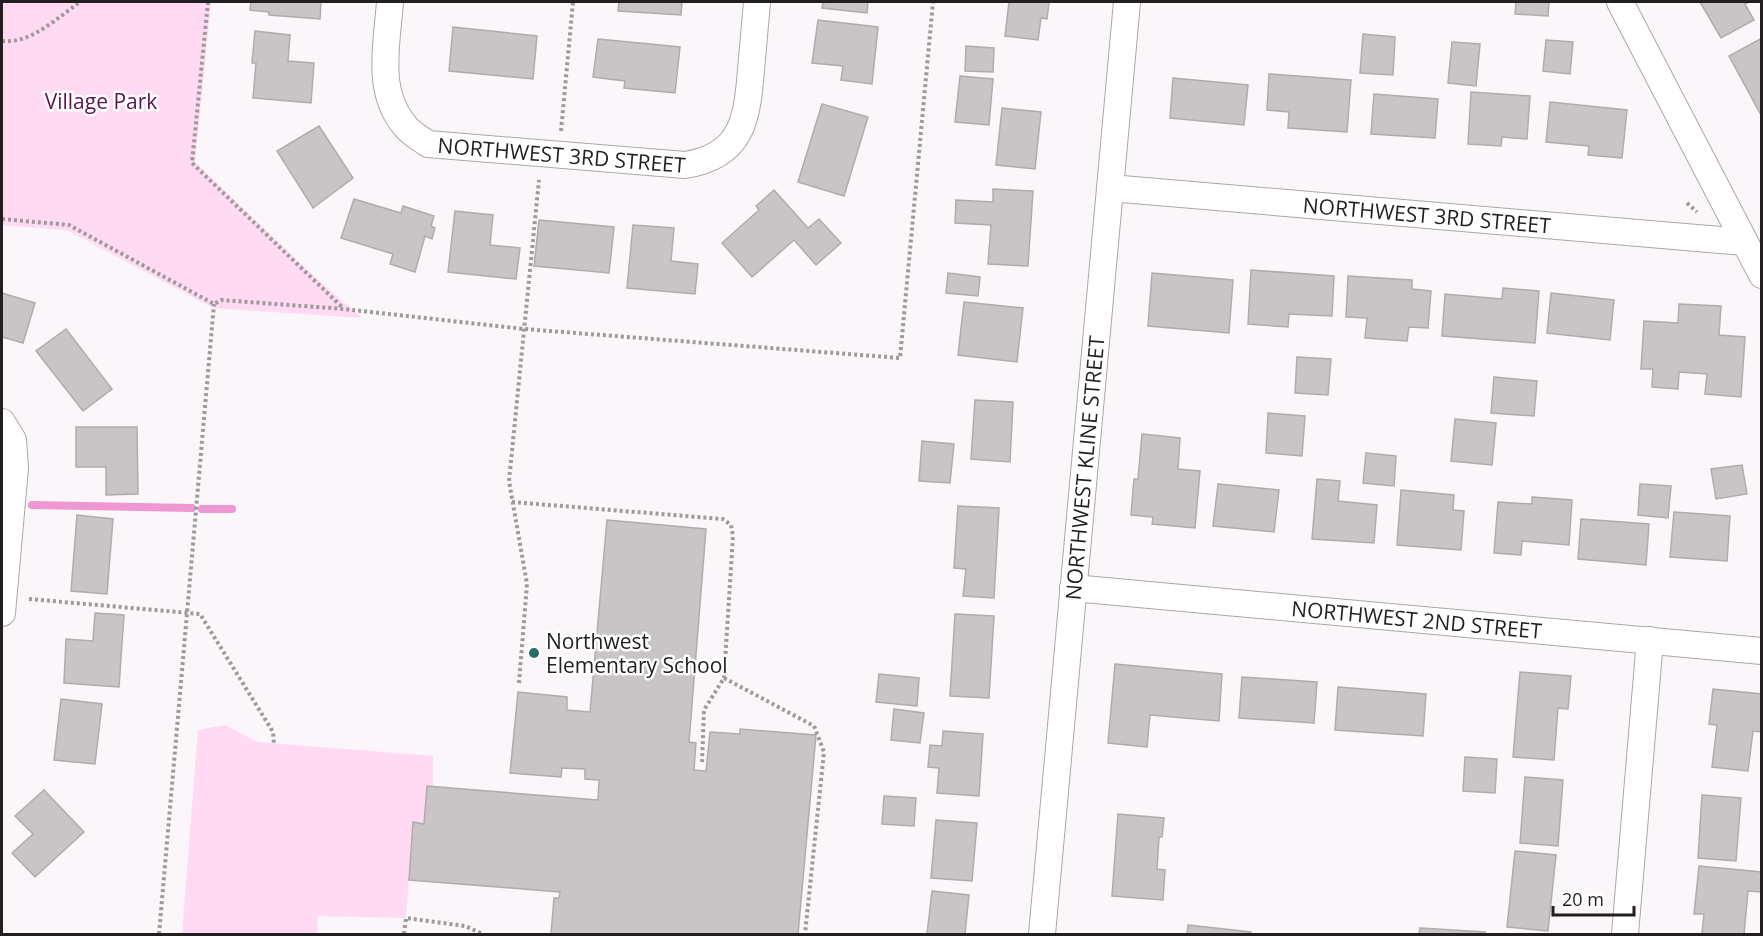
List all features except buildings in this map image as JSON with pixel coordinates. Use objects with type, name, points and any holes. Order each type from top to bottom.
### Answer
[{"type":"street","name":"NORTHWEST 3RD STREET","points":[[390,2],[386,87],[394,111],[407,128],[428,144],[685,165],[713,157],[725,149],[737,136],[744,123],[748,103],[757,2]]},
{"type":"street","name":"NORTHWEST KLINE STREET","points":[[1042,934],[1127,2]]},
{"type":"street","points":[[1620,2],[1761,275]]},
{"type":"street","name":"NORTHWEST 3RD STREET","points":[[1110,188],[1744,242]]},
{"type":"street","points":[[2,422],[13,440],[15,468],[2,605]]},
{"type":"street","name":"NORTHWEST 2ND STREET","points":[[1073,588],[1761,651]]},
{"type":"street","points":[[1625,934],[1650,640]]},
{"type":"path","points":[[2,41],[12,42],[28,38],[80,2]]},
{"type":"path","points":[[208,2],[192,163],[344,309]]},
{"type":"path","points":[[519,683],[527,584],[509,481],[524,329],[573,2]]},
{"type":"path","points":[[214,304],[221,300],[344,309],[524,329],[900,358],[933,2]]},
{"type":"path","points":[[2,219],[69,225],[214,304]]},
{"type":"path","points":[[159,934],[214,304]]},
{"type":"path","points":[[512,502],[723,519],[731,525],[733,536],[724,678],[704,710],[702,764]]},
{"type":"path","points":[[2,605],[200,614],[273,732],[274,744]]},
{"type":"path","points":[[724,678],[814,726],[820,739],[824,752],[805,934]]},
{"type":"path","points":[[404,934],[406,918],[465,926],[483,934]]},
{"type":"green space","name":"Village Park","points":[[2,2],[211,2],[195,162],[306,269],[362,318],[213,308],[67,230],[2,225]]},
{"type":"green space","points":[[225,725],[258,742],[433,756],[433,787],[424,824],[413,823],[406,918],[318,916],[317,934],[182,934],[198,730]]},
{"type":"waterway","points":[[32,505],[192,508]]},
{"type":"waterway","points":[[202,509],[232,509]]},
{"type":"place","name":"Northwest Elementary School","points":[[534,653]]}]
